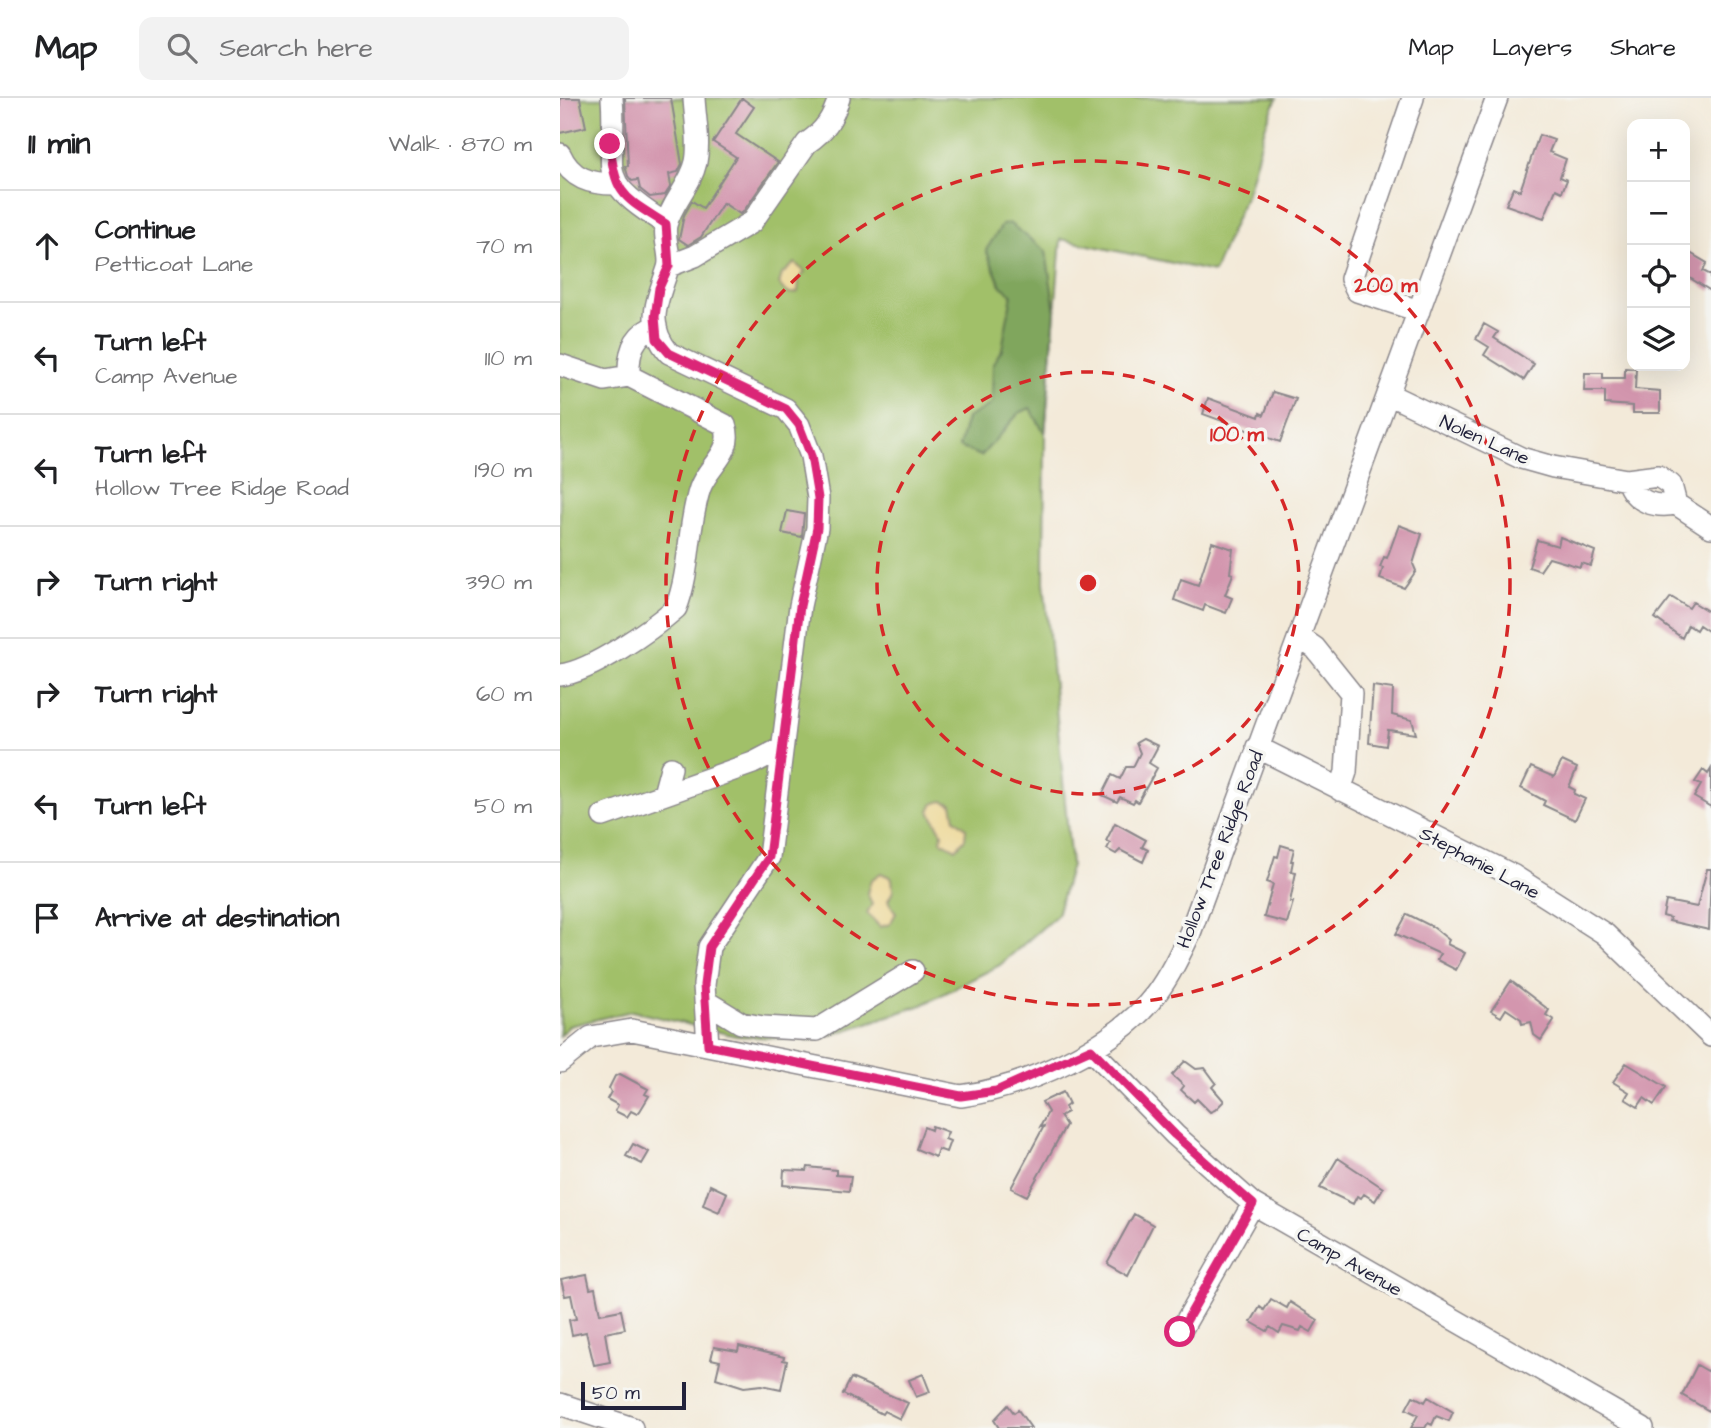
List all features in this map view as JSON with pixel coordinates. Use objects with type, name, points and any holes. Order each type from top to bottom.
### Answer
[{"type":"street","points":[[612,98],[610,144],[615,184],[634,204],[666,224]]},
{"type":"street","points":[[694,98],[695,167],[666,224],[669,266],[659,288],[657,339],[669,353],[786,409],[799,425],[811,456],[818,498],[817,528],[800,606],[769,857],[709,947],[705,1001],[708,1045]]},
{"type":"street","points":[[669,266],[695,256],[752,222],[807,142],[820,134],[833,117],[839,98]]},
{"type":"street","points":[[1413,98],[1351,279],[1357,290],[1419,311]]},
{"type":"street","name":"Hollow Tree Ridge Road","points":[[560,1062],[591,1037],[632,1030],[961,1096],[996,1091],[1091,1049],[1127,1023],[1155,995],[1173,968],[1190,933],[1497,98]]},
{"type":"street","points":[[560,154],[575,175],[584,181],[615,184]]},
{"type":"street","points":[[628,376],[631,349],[639,334],[656,326]]},
{"type":"street","points":[[560,365],[605,380],[628,376],[715,419],[725,425],[729,436],[723,454],[700,487],[676,608],[593,664],[573,674],[560,675]]},
{"type":"street","name":"Nolen Lane","points":[[1388,394],[1521,458],[1553,467],[1627,480],[1658,476],[1671,485],[1676,504],[1711,527]]},
{"type":"street","points":[[1298,637],[1315,648],[1351,693],[1346,772],[1340,790]]},
{"type":"street","name":"Stephanie Lane","points":[[1257,747],[1514,876],[1605,934],[1709,1028]]},
{"type":"street","points":[[603,816],[753,763],[782,748]]},
{"type":"street","points":[[664,794],[671,768]]},
{"type":"street","points":[[705,1001],[741,1023],[817,1030],[914,971]]},
{"type":"street","name":"Camp Avenue","points":[[1091,1049],[1175,1135],[1253,1204],[1643,1428]]},
{"type":"street","points":[[1180,1332],[1253,1204]]},
{"type":"street","points":[[560,1404],[632,1428]]},
{"type":"green space","points":[[560,98],[1277,98],[1265,127],[1249,187],[1214,272],[1061,239],[1045,434],[1044,582],[1071,865],[1057,915],[1000,965],[922,1005],[816,1040],[736,1036],[632,1011],[569,1026],[560,1036]]},
{"type":"green space","points":[[1009,223],[1046,251],[1055,311],[1045,434],[1030,408],[1019,413],[981,456],[959,447],[967,418],[992,404],[993,363],[1002,349],[1012,294],[1001,286],[986,250],[1002,225]]},
{"type":"sand","points":[[795,263],[805,272],[799,279],[798,292],[789,293],[779,284],[782,274]]},
{"type":"sand","points":[[942,801],[952,804],[955,819],[966,828],[965,839],[956,849],[941,841],[942,833],[929,810],[933,804]]},
{"type":"sand","points":[[881,873],[892,878],[893,891],[888,901],[896,913],[890,924],[880,927],[867,913],[872,904],[867,893],[871,880]]},
{"type":"building","points":[[560,98],[580,98],[586,127],[560,133]]},
{"type":"building","points":[[625,98],[671,98],[682,164],[678,172],[669,174],[671,186],[665,195],[650,197],[640,189],[638,180],[632,181],[628,176],[625,166],[628,166]]},
{"type":"building","points":[[742,98],[754,107],[736,134],[778,162],[743,212],[740,214],[723,203],[701,237],[688,245],[679,239],[684,215],[692,201],[703,208],[736,157],[713,142]]},
{"type":"building","points":[[1539,135],[1554,140],[1549,152],[1566,159],[1560,177],[1567,180],[1562,192],[1556,189],[1544,218],[1506,205],[1513,188],[1520,191]]},
{"type":"building","points":[[1690,253],[1707,263],[1703,271],[1711,275],[1711,291],[1690,278]]},
{"type":"building","points":[[1484,324],[1498,332],[1494,338],[1534,364],[1524,380],[1484,355],[1489,347],[1476,339]]},
{"type":"building","points":[[1625,368],[1627,371],[1636,371],[1635,389],[1660,391],[1660,413],[1633,413],[1633,406],[1605,404],[1605,391],[1584,391],[1585,373],[1603,373],[1603,378],[1625,378]]},
{"type":"building","points":[[1273,392],[1296,399],[1280,442],[1203,414],[1208,398],[1259,417],[1260,413],[1264,415]]},
{"type":"building","points":[[787,511],[804,514],[802,537],[782,533]]},
{"type":"building","points":[[1399,525],[1422,534],[1413,564],[1416,571],[1404,588],[1380,579],[1383,568],[1380,567],[1384,557],[1387,558]]},
{"type":"building","points":[[1560,537],[1595,551],[1591,566],[1581,563],[1580,567],[1549,558],[1540,571],[1529,567],[1537,540],[1558,546]]},
{"type":"building","points":[[1212,542],[1233,549],[1230,573],[1233,574],[1225,595],[1232,598],[1226,613],[1205,605],[1203,611],[1174,600],[1181,579],[1198,585]]},
{"type":"building","points":[[1671,597],[1689,608],[1693,602],[1711,613],[1711,633],[1699,625],[1696,630],[1688,625],[1682,638],[1655,618]]},
{"type":"building","points":[[1373,686],[1393,689],[1392,715],[1412,720],[1416,734],[1388,730],[1386,746],[1369,743]]},
{"type":"building","points":[[1143,739],[1158,746],[1149,763],[1157,768],[1138,802],[1135,800],[1133,803],[1120,797],[1117,802],[1102,795],[1112,775],[1120,779],[1126,767],[1133,767],[1140,753],[1136,743]]},
{"type":"building","points":[[1562,761],[1577,768],[1569,787],[1575,790],[1574,794],[1585,799],[1575,820],[1543,805],[1545,801],[1521,788],[1531,767],[1554,777]]},
{"type":"building","points":[[1711,769],[1711,807],[1694,797],[1701,785],[1695,782],[1703,770],[1708,774]]},
{"type":"building","points":[[1115,823],[1146,840],[1142,847],[1148,850],[1143,862],[1120,850],[1116,854],[1107,849],[1110,843],[1106,841]]},
{"type":"building","points":[[1281,845],[1294,849],[1291,871],[1296,872],[1290,902],[1293,902],[1287,923],[1264,917],[1273,884],[1267,882]]},
{"type":"building","points":[[1707,869],[1711,869],[1709,930],[1669,921],[1670,918],[1663,916],[1666,901],[1697,907]]},
{"type":"building","points":[[1407,914],[1433,927],[1449,940],[1447,944],[1465,953],[1456,970],[1437,960],[1440,954],[1396,934]]},
{"type":"building","points":[[1511,981],[1549,1010],[1546,1015],[1554,1020],[1541,1040],[1534,1035],[1531,1022],[1522,1024],[1521,1019],[1506,1009],[1501,1017],[1491,1011]]},
{"type":"building","points":[[1185,1061],[1196,1069],[1205,1068],[1216,1083],[1212,1087],[1224,1101],[1215,1110],[1210,1112],[1197,1099],[1194,1102],[1181,1090],[1184,1086],[1172,1075]]},
{"type":"building","points":[[1626,1063],[1666,1087],[1654,1105],[1644,1098],[1638,1107],[1625,1099],[1629,1092],[1613,1082]]},
{"type":"building","points":[[620,1074],[648,1089],[645,1094],[649,1096],[640,1111],[637,1114],[631,1111],[627,1117],[615,1111],[618,1105],[607,1099],[615,1076]]},
{"type":"building","points":[[1063,1092],[1069,1104],[1065,1107],[1067,1112],[1060,1116],[1066,1125],[1027,1196],[1011,1188],[1044,1126],[1040,1127],[1048,1112],[1042,1102]]},
{"type":"building","points":[[932,1126],[948,1132],[945,1139],[950,1141],[946,1152],[938,1149],[935,1157],[916,1149],[924,1127],[931,1130]]},
{"type":"building","points":[[633,1144],[649,1152],[642,1164],[626,1156]]},
{"type":"building","points":[[1338,1158],[1383,1188],[1375,1201],[1364,1194],[1361,1198],[1357,1196],[1353,1204],[1320,1188]]},
{"type":"building","points":[[808,1167],[836,1170],[836,1175],[851,1176],[849,1191],[783,1185],[784,1170],[807,1171]]},
{"type":"building","points":[[710,1185],[727,1193],[719,1212],[703,1205]]},
{"type":"building","points":[[1134,1214],[1153,1225],[1128,1275],[1107,1263]]},
{"type":"building","points":[[587,1275],[590,1289],[595,1288],[600,1314],[621,1310],[625,1329],[605,1333],[610,1362],[594,1365],[586,1332],[572,1335],[569,1320],[576,1319],[571,1295],[565,1296],[561,1280]]},
{"type":"building","points":[[1271,1299],[1287,1308],[1290,1302],[1318,1320],[1311,1332],[1302,1327],[1300,1331],[1283,1326],[1279,1333],[1270,1327],[1267,1331],[1251,1322],[1260,1307],[1264,1310]]},
{"type":"building","points":[[739,1346],[784,1357],[783,1360],[787,1361],[781,1389],[762,1385],[744,1387],[716,1378],[720,1361],[711,1359],[714,1347],[738,1351]]},
{"type":"building","points":[[1697,1365],[1711,1373],[1711,1412],[1682,1395]]},
{"type":"building","points":[[923,1374],[930,1392],[916,1397],[909,1380]]},
{"type":"building","points":[[851,1378],[908,1403],[900,1419],[884,1411],[882,1414],[843,1394]]},
{"type":"building","points":[[1413,1396],[1425,1402],[1428,1397],[1453,1412],[1449,1421],[1436,1416],[1432,1425],[1428,1423],[1425,1428],[1411,1428],[1418,1415],[1406,1409]]},
{"type":"building","points":[[1008,1405],[1014,1413],[1018,1410],[1031,1428],[999,1428],[994,1420]]},
{"type":"route","points":[[610,144],[615,184],[634,204],[666,224],[665,244],[669,266],[659,288],[655,317],[657,339],[669,353],[786,409],[799,425],[811,456],[818,498],[817,528],[806,568],[800,606],[769,857],[709,947],[704,985],[708,1045],[961,1096],[996,1091],[1091,1049],[1175,1135],[1253,1204],[1180,1332]]}]
